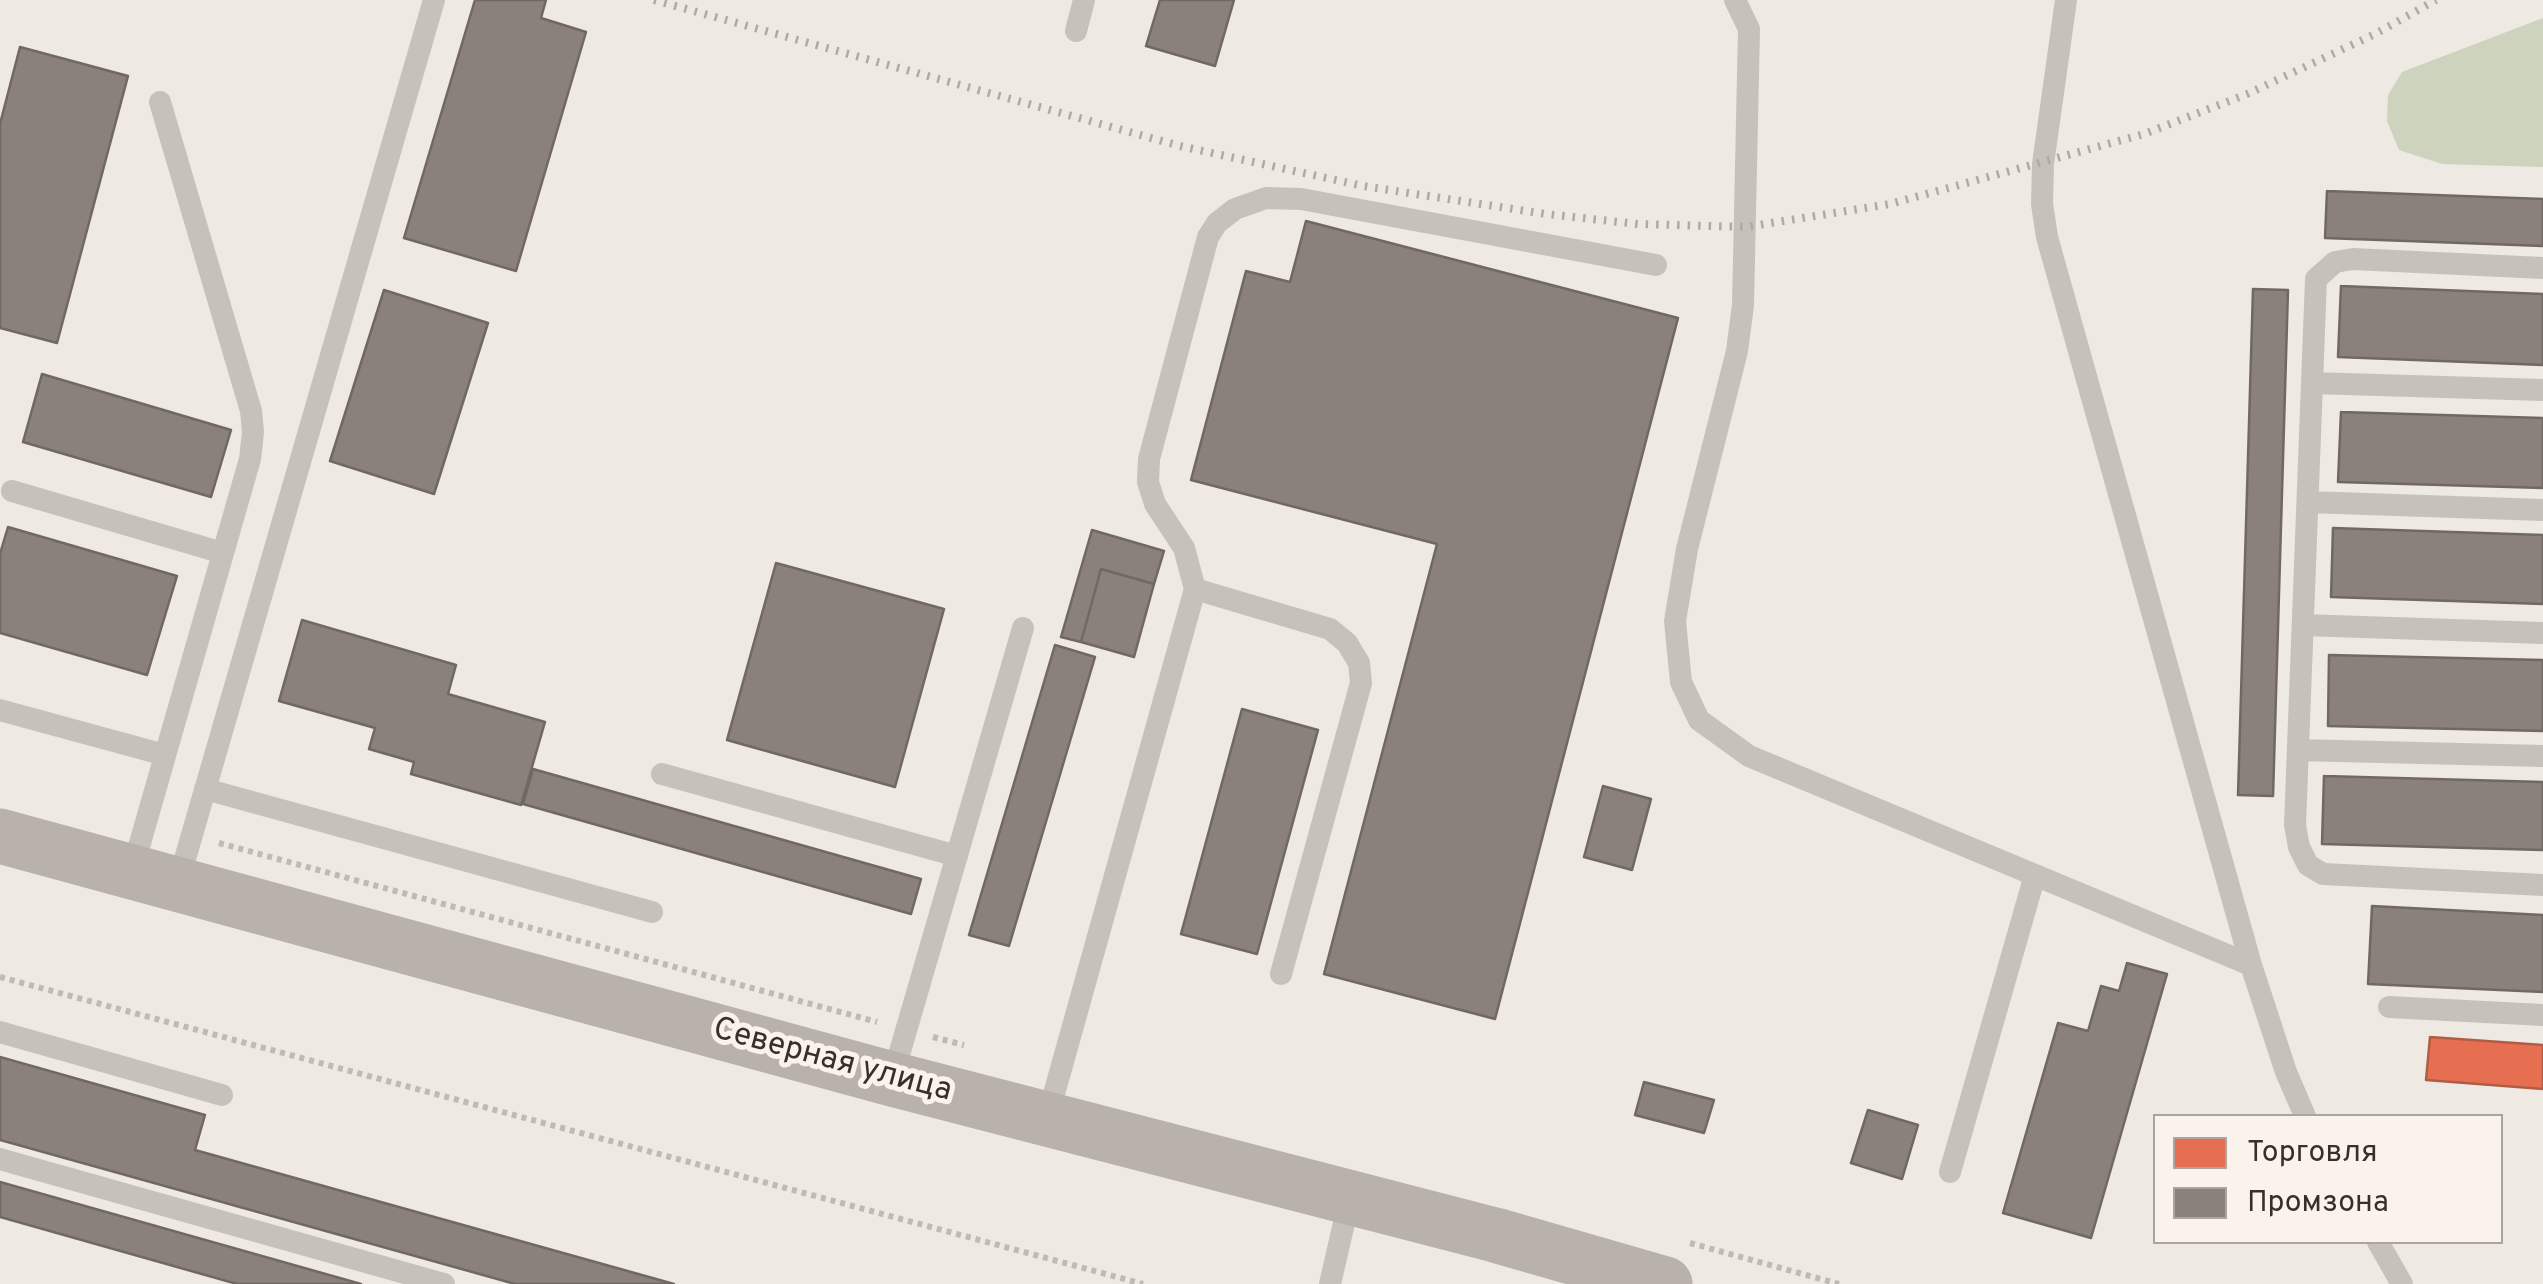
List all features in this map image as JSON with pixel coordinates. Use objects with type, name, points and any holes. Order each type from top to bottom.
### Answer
[{"type":"main road","name":"Северная улица","points":[[0,836],[1665,1284]]},
{"type":"lane","points":[[155,877],[205,789],[434,0]]},
{"type":"lane","points":[[1076,32],[1084,0]]},
{"type":"lane","points":[[1734,0],[1750,30],[1743,305],[1737,351],[1687,550],[1675,621],[1681,682],[1700,720],[1749,756],[2252,965]]},
{"type":"lane","points":[[2066,0],[2042,164],[2047,237],[2252,965],[2286,1072],[2305,1114]]},
{"type":"lane","points":[[155,877],[165,755],[250,460],[250,411],[160,102]]},
{"type":"lane","points":[[1047,1119],[1194,589],[1184,548],[1155,504],[1148,482],[1149,459],[1208,236],[1217,223],[1235,209],[1266,198],[1301,199],[1656,265]]},
{"type":"lane","points":[[2543,268],[2353,260],[2335,262],[2316,279],[2295,826],[2298,847],[2308,865],[2323,874],[2543,885]]},
{"type":"lane","points":[[2312,383],[2543,390]]},
{"type":"lane","points":[[12,491],[223,552]]},
{"type":"lane","points":[[2308,502],[2543,510]]},
{"type":"lane","points":[[1194,589],[1330,629],[1347,644],[1359,664],[1361,684],[1281,974]]},
{"type":"lane","points":[[2302,625],[2543,633]]},
{"type":"lane","points":[[892,1079],[1023,628]]},
{"type":"lane","points":[[0,710],[165,755]]},
{"type":"lane","points":[[2298,750],[2543,756]]},
{"type":"lane","points":[[662,774],[957,856]]},
{"type":"lane","points":[[205,789],[652,912]]},
{"type":"lane","points":[[1950,1172],[2034,875]]},
{"type":"lane","points":[[2389,1008],[2543,1015]]},
{"type":"lane","points":[[0,1032],[222,1095]]},
{"type":"lane","points":[[0,1159],[444,1284]]},
{"type":"lane","points":[[1330,1284],[1350,1197]]},
{"type":"lane","points":[[2379,1244],[2402,1284]]},
{"type":"path","points":[[0,977],[1143,1284]]},
{"type":"green space","points":[[2543,18],[2543,167],[2442,164],[2399,150],[2387,121],[2388,95],[2402,72]]},
{"type":"building: Торговля","points":[[2430,1037],[2543,1045],[2543,1089],[2426,1080]]},
{"type":"building: Промзона","points":[[475,0],[546,0],[541,18],[586,32],[516,271],[404,238]]},
{"type":"building: Промзона","points":[[1160,0],[1234,0],[1215,66],[1146,46]]},
{"type":"building: Промзона","points":[[20,47],[128,76],[57,343],[0,328],[0,124]]},
{"type":"building: Промзона","points":[[2327,191],[2543,199],[2543,246],[2325,238]]},
{"type":"building: Промзона","points":[[1306,221],[1678,318],[1495,1019],[1324,974],[1437,544],[1191,480],[1246,271],[1290,282]]},
{"type":"building: Промзона","points":[[2341,286],[2543,294],[2543,365],[2338,357]]},
{"type":"building: Промзона","points":[[2253,289],[2288,290],[2273,796],[2238,795]]},
{"type":"building: Промзона","points":[[384,290],[488,323],[434,494],[330,461]]},
{"type":"building: Промзона","points":[[42,374],[231,430],[211,497],[23,442]]},
{"type":"building: Промзона","points":[[2341,412],[2543,418],[2543,488],[2338,482]]},
{"type":"building: Промзона","points":[[8,527],[177,576],[147,675],[0,633],[0,554]]},
{"type":"building: Промзона","points":[[2333,528],[2543,535],[2543,604],[2331,597]]},
{"type":"building: Промзона","points":[[1092,530],[1164,551],[1154,584],[1101,569],[1081,642],[1061,637]]},
{"type":"building: Промзона","points":[[776,563],[944,609],[895,787],[727,740]]},
{"type":"building: Промзона","points":[[1101,569],[1154,584],[1134,657],[1081,642]]},
{"type":"building: Промзона","points":[[302,620],[456,665],[448,694],[545,722],[521,805],[411,774],[414,762],[369,749],[375,728],[279,701]]},
{"type":"building: Промзона","points":[[1055,645],[1095,657],[1009,946],[969,935]]},
{"type":"building: Промзона","points":[[2329,655],[2543,660],[2543,731],[2328,726]]},
{"type":"building: Промзона","points":[[1242,709],[1318,730],[1257,954],[1181,934]]},
{"type":"building: Промзона","points":[[533,769],[921,879],[911,914],[523,804]]},
{"type":"building: Промзона","points":[[2324,776],[2543,782],[2543,850],[2322,844]]},
{"type":"building: Промзона","points":[[1603,786],[1651,799],[1632,870],[1584,857]]},
{"type":"building: Промзона","points":[[2372,906],[2543,915],[2543,992],[2368,984]]},
{"type":"building: Промзона","points":[[2127,963],[2167,974],[2091,1238],[2003,1213],[2058,1023],[2088,1031],[2101,986],[2119,991]]},
{"type":"building: Промзона","points":[[0,1057],[205,1115],[195,1150],[674,1284],[515,1284],[0,1140]]},
{"type":"building: Промзона","points":[[1644,1082],[1714,1100],[1704,1133],[1635,1115]]},
{"type":"building: Промзона","points":[[1868,1110],[1918,1125],[1902,1179],[1851,1163]]},
{"type":"building: Промзона","points":[[0,1182],[361,1284],[237,1284],[0,1217]]},
{"type":"railway","points":[[654,0],[1180,146],[1363,186],[1638,224],[1746,227],[1890,204],[2144,134],[2247,94],[2375,34],[2436,0]]}]
